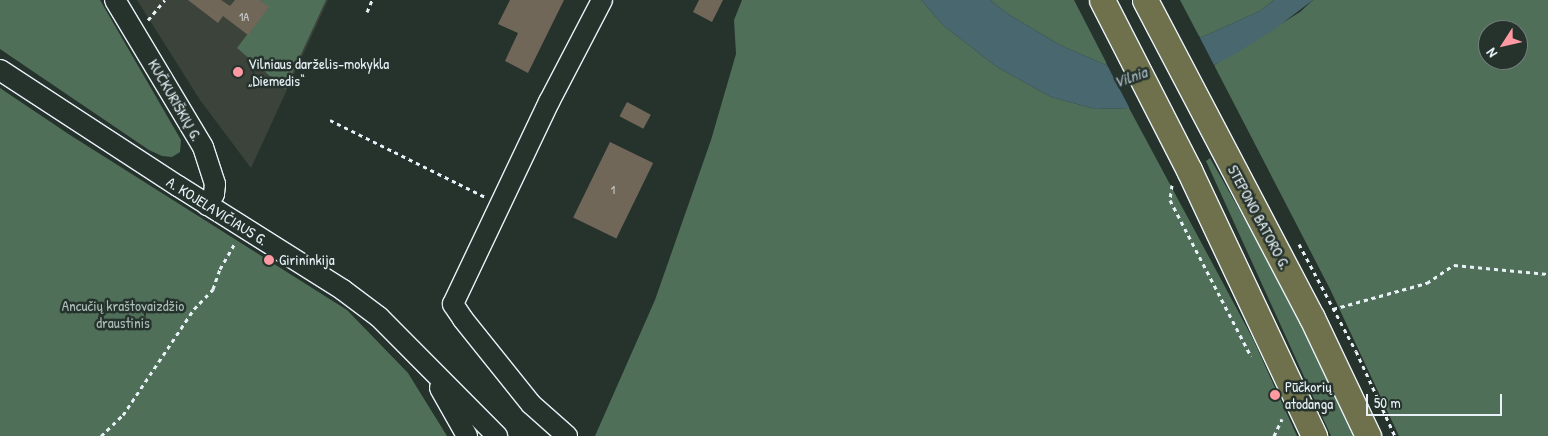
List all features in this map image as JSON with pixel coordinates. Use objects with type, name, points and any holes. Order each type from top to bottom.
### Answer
[{"type":"main road","points":[[1102,0],[1180,174],[1314,436]]},
{"type":"main road","name":"STEPONO BATORO G.","points":[[1145,0],[1312,318],[1368,436]]},
{"type":"street","name":"KUČKURIŠKIŲ G.","points":[[115,0],[203,147],[215,184],[214,194],[207,205]]},
{"type":"street","points":[[567,436],[531,404],[453,304],[549,102],[602,0]]},
{"type":"street","name":"A. KOJELAVIČIAUS G.","points":[[0,70],[207,205],[342,290],[379,317],[497,436]]},
{"type":"street","name":"A. KOJELAVIČIAUS G.","points":[[425,363],[467,436]]},
{"type":"path","points":[[135,33],[165,0]]},
{"type":"path","points":[[367,12],[372,0]]},
{"type":"path","points":[[330,120],[501,204]]},
{"type":"path","points":[[1180,174],[1173,184],[1170,200],[1254,360]]},
{"type":"path","points":[[101,436],[123,415],[194,309],[213,289],[220,269],[244,228]]},
{"type":"path","points":[[1395,436],[1334,309],[1427,283],[1454,264],[1548,274]]},
{"type":"path","points":[[1274,436],[1284,416]]},
{"type":"shaded area","name":"Vilniaus darželis-mokykla „Diemedis“","points":[[137,0],[328,0],[251,168],[200,100]]},
{"type":"green space","points":[[0,0],[100,0],[181,140],[180,152],[172,157],[162,156],[149,150],[0,49]]},
{"type":"green space","points":[[260,0],[326,0],[285,89],[237,48],[268,7]]},
{"type":"green space","points":[[742,0],[921,0],[944,26],[997,67],[1051,97],[1095,109],[1129,108],[1253,339],[1297,436],[595,436],[655,300],[711,140],[736,54],[734,20]]},
{"type":"green space","points":[[990,0],[1074,0],[1108,66],[1060,45],[1008,14]]},
{"type":"green space","points":[[1180,0],[1274,0],[1260,11],[1200,38]]},
{"type":"green space","points":[[1313,0],[1548,0],[1548,436],[1399,436],[1330,289],[1214,65],[1300,12]]},
{"type":"green space","name":"Ancučių kraštovaizdžio draustinis","points":[[0,88],[70,135],[347,310],[408,373],[447,436],[0,436]]},
{"type":"green space","points":[[1210,158],[1286,292],[1353,436],[1331,436],[1206,161]]},
{"type":"water","name":"Vilnia","points":[[921,0],[990,0],[1008,14],[1060,45],[1108,66],[1120,65],[1200,38],[1260,11],[1274,0],[1313,0],[1272,31],[1235,54],[1129,108],[1095,109],[1051,97],[997,67],[944,26]]},
{"type":"pier","points":[[1199,36],[1215,67],[1131,111],[1106,63],[1119,63]]},
{"type":"building","points":[[188,0],[221,0],[230,6],[235,0],[260,0],[269,7],[248,35],[223,16],[218,23]]},
{"type":"building","points":[[510,0],[564,0],[528,73],[505,61],[518,33],[498,24]]},
{"type":"building","points":[[699,0],[723,0],[712,22],[693,12]]},
{"type":"building","points":[[627,102],[651,115],[643,129],[619,116]]},
{"type":"building","points":[[610,142],[653,163],[616,239],[573,217]]},
{"type":"place","name":"Vilniaus darželis-mokykla „Diemedis“","points":[[238,72]]},
{"type":"place","name":"Girininkija","points":[[269,260]]},
{"type":"place","name":"Pūčkorių atodanga","points":[[1275,395]]}]
